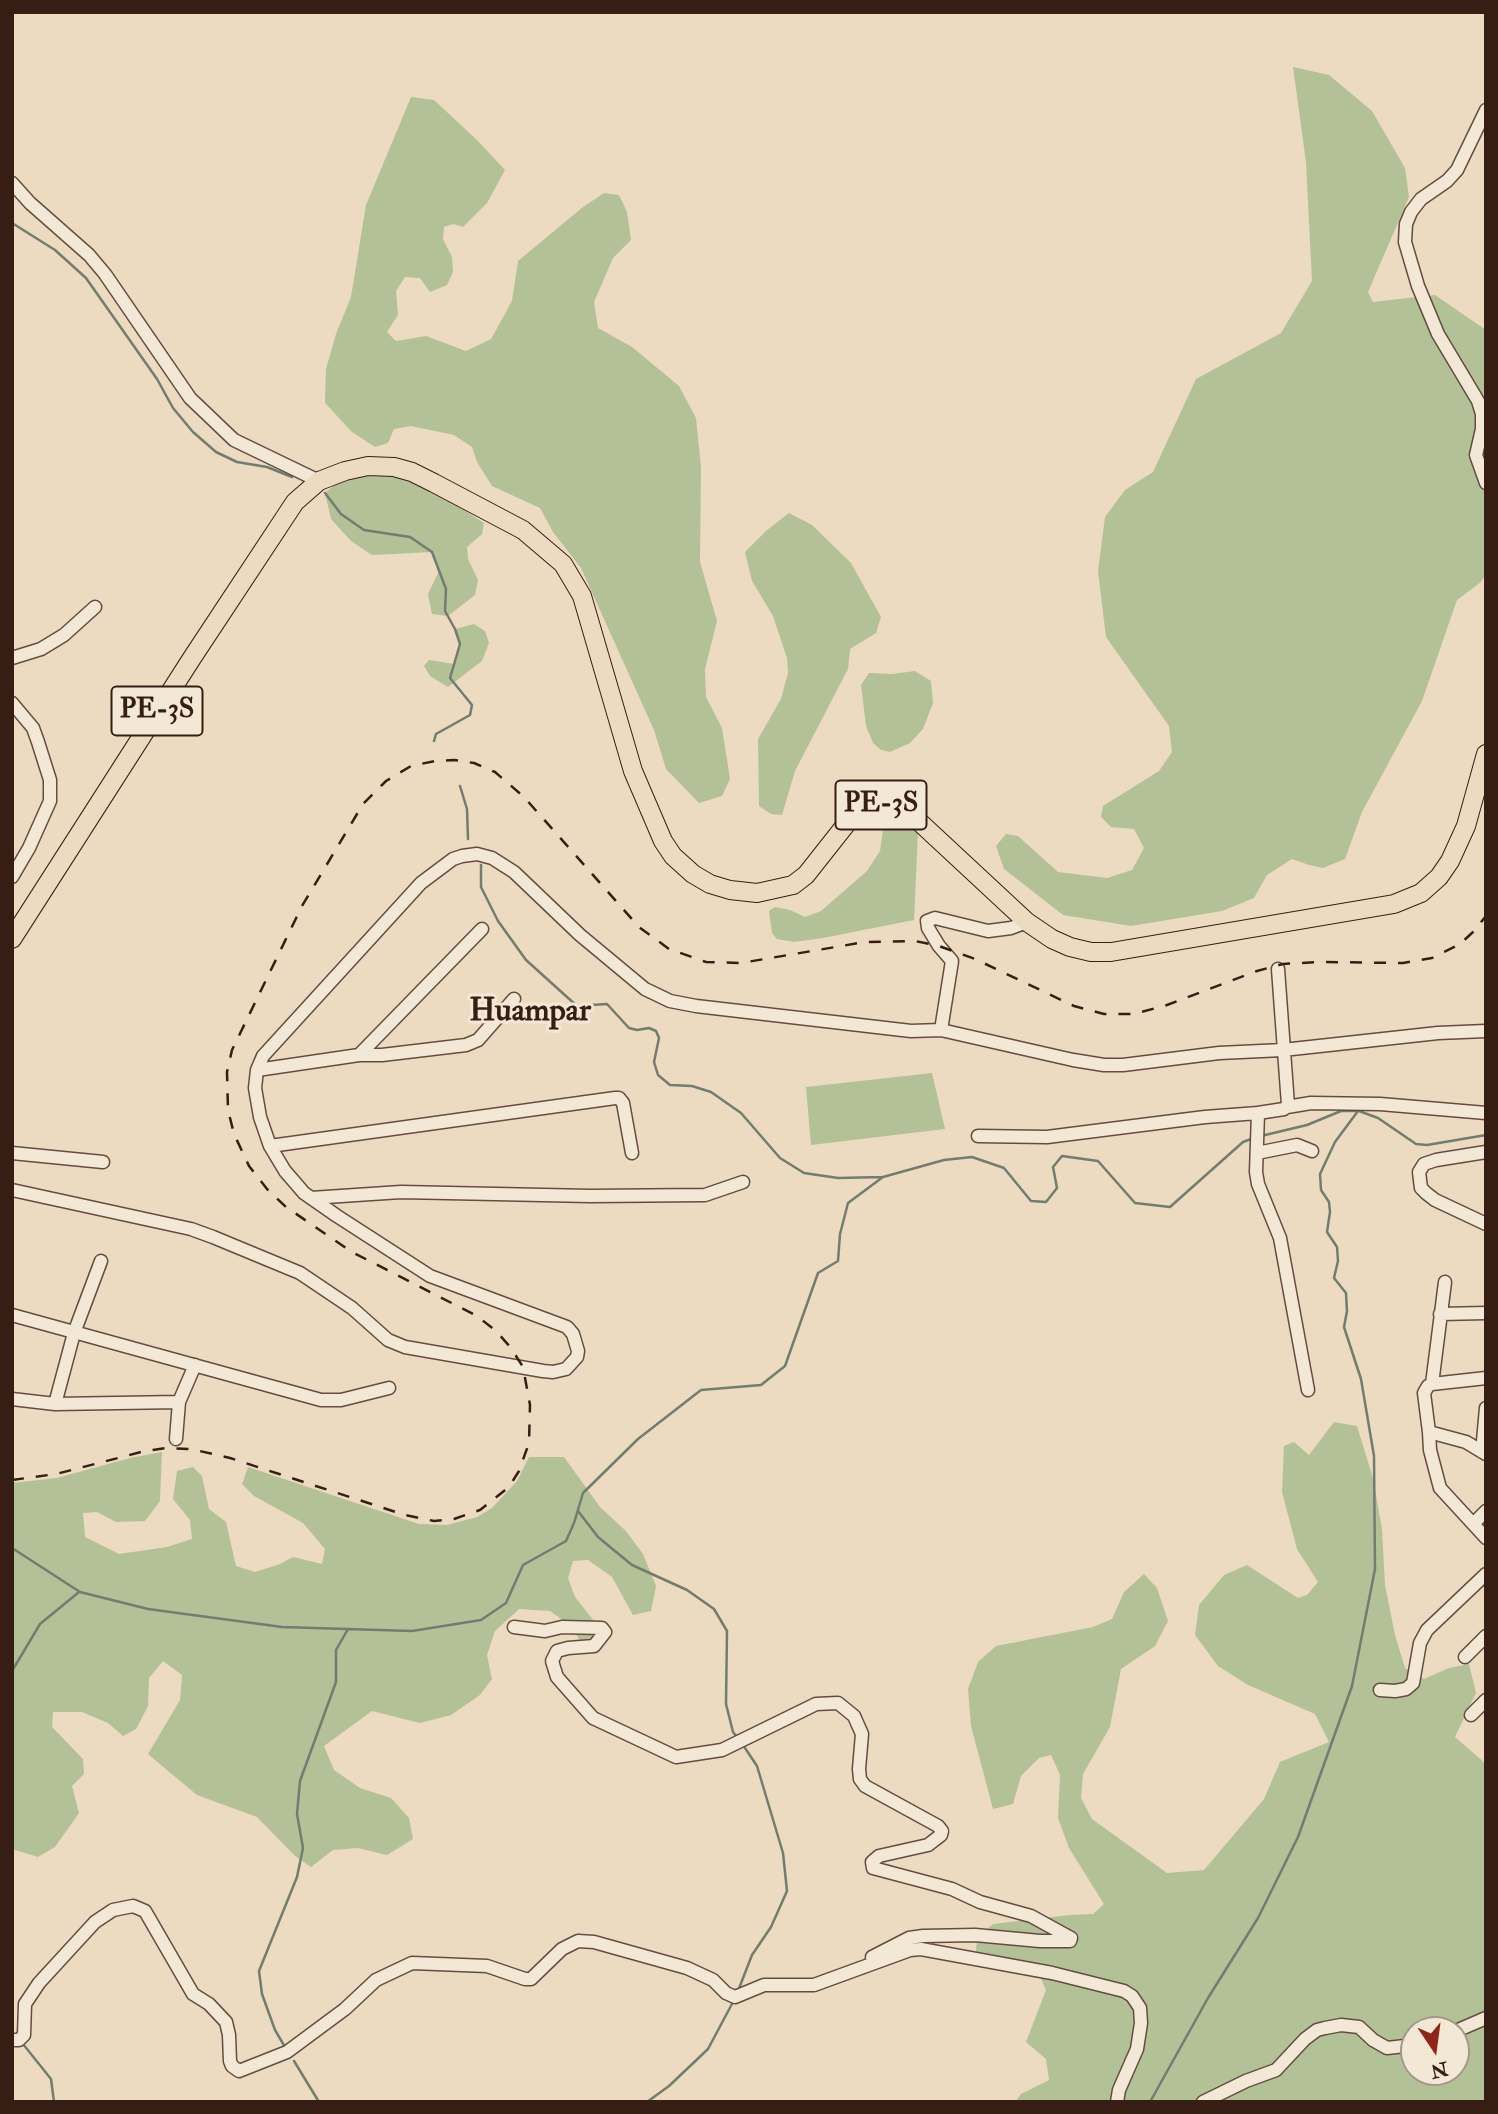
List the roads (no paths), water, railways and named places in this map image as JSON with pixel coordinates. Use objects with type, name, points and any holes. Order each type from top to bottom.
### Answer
[{"type":"highway","name":"PE-3S","points":[[12,939],[295,502],[319,481],[368,466],[394,467],[412,472],[523,530],[563,564],[582,596],[633,771],[650,815],[668,849],[682,865],[704,881],[730,890],[749,894],[793,885],[806,875],[855,813],[875,805],[888,806],[913,816],[1027,922],[1052,939],[1091,952],[1111,951],[1394,904],[1421,893],[1439,877],[1450,861],[1466,826],[1486,754]]},
{"type":"street","points":[[1486,110],[1457,170],[1447,181],[1421,199],[1411,212],[1406,224],[1405,242],[1418,286],[1438,334],[1478,401],[1482,414],[1482,429],[1476,455],[1486,483]]},
{"type":"street","points":[[12,183],[30,203],[89,255],[105,274],[190,398],[234,439],[319,481]]},
{"type":"street","points":[[12,658],[41,649],[64,635],[95,607]]},
{"type":"street","points":[[12,703],[33,728],[50,780],[50,801],[29,848],[12,877]]},
{"type":"street","points":[[12,1190],[191,1229],[213,1237],[300,1273],[352,1308],[388,1340],[405,1347],[553,1372],[566,1369],[576,1357],[577,1345],[567,1327],[430,1276],[311,1198],[285,1171],[270,1146],[256,1099],[257,1070],[271,1046],[421,883],[453,859],[477,854],[492,858],[514,872],[580,934],[645,989],[670,1000],[696,1006],[911,1031],[941,1030],[1104,1065],[1219,1053],[1283,1050],[1438,1033],[1486,1031]]},
{"type":"street","points":[[941,1030],[952,961],[928,928],[927,920],[935,918],[988,931],[1011,928],[1027,922]]},
{"type":"street","points":[[359,1055],[482,929]]},
{"type":"street","points":[[1278,969],[1287,1107]]},
{"type":"street","points":[[257,1070],[359,1055],[382,1055],[466,1045],[478,1040],[514,999]]},
{"type":"street","points":[[270,1146],[620,1098],[632,1153]]},
{"type":"street","points":[[978,1136],[1047,1138],[1205,1117],[1258,1118],[1287,1107],[1311,1103],[1380,1104],[1486,1113]]},
{"type":"street","points":[[1258,1118],[1258,1184],[1280,1238],[1308,1390]]},
{"type":"street","points":[[1257,1150],[1297,1145],[1312,1151]]},
{"type":"street","points":[[1486,1152],[1436,1160],[1424,1164],[1419,1172],[1421,1188],[1426,1194],[1486,1224]]},
{"type":"street","points":[[12,1153],[103,1162]]},
{"type":"street","points":[[311,1198],[401,1192],[590,1196],[705,1195],[743,1182]]},
{"type":"street","points":[[55,1404],[74,1333],[101,1261]]},
{"type":"street","points":[[1432,1384],[1445,1282]]},
{"type":"street","points":[[1440,1314],[1486,1313]]},
{"type":"street","points":[[12,1315],[321,1400],[341,1400],[389,1388]]},
{"type":"street","points":[[176,1439],[179,1402],[195,1365]]},
{"type":"street","points":[[1486,1378],[1432,1384],[1424,1393],[1430,1450],[1440,1488],[1486,1538]]},
{"type":"street","points":[[12,1399],[55,1404],[179,1402]]},
{"type":"street","points":[[1429,1432],[1466,1442],[1484,1453],[1486,1408]]},
{"type":"street","points":[[1473,1524],[1486,1511]]},
{"type":"street","points":[[1380,1690],[1406,1689],[1413,1683],[1420,1643],[1427,1630],[1486,1574]]},
{"type":"street","points":[[514,1627],[545,1631],[562,1627],[602,1629],[606,1632],[594,1646],[557,1651],[552,1661],[557,1677],[593,1718],[676,1756],[722,1750],[816,1704],[838,1703],[848,1710],[859,1724],[863,1749],[859,1769],[860,1779],[865,1786],[939,1826],[942,1831],[928,1845],[879,1856],[872,1862],[873,1868],[952,1889],[980,1902],[1031,1916],[1071,1938],[1070,1941],[975,1935],[908,1938],[875,1954],[863,1966]]},
{"type":"street","points":[[1465,1657],[1486,1636]]},
{"type":"street","points":[[1471,1715],[1486,1700]]},
{"type":"street","points":[[12,2040],[23,2038],[26,2032],[25,2004],[39,1983],[95,1922],[113,1910],[133,1906],[145,1911],[193,1994],[209,2004],[226,2022],[230,2061],[239,2071],[287,2052],[345,2009],[376,1980],[412,1964],[487,1966],[531,1979],[562,1949],[578,1941],[593,1942],[687,1968],[713,1980],[726,1993],[735,1997],[764,1986],[814,1984],[910,1950],[921,1949],[1052,1973],[1124,1991],[1137,2001],[1141,2023],[1137,2049],[1119,2090],[1117,2102]]},
{"type":"street","points":[[1203,2102],[1245,2081],[1276,2070],[1317,2030],[1341,2025],[1359,2027],[1387,2048],[1400,2047]]},
{"type":"waterway","points":[[12,223],[55,250],[86,278],[157,379],[173,408],[193,432],[216,452],[237,462],[267,467],[292,477]]},
{"type":"waterway","points":[[325,493],[341,514],[364,530],[410,537],[432,552],[446,589],[445,611],[460,644],[450,678],[472,705],[470,715],[436,734],[434,741]]},
{"type":"waterway","points":[[460,786],[467,809],[468,839]]},
{"type":"waterway","points":[[481,865],[481,887],[498,921],[526,960],[577,1006],[607,1004],[629,1028],[649,1028],[656,1031],[659,1038],[654,1062],[658,1075],[670,1085],[692,1086],[711,1092],[741,1113],[780,1158],[804,1173],[838,1178],[883,1177]]},
{"type":"waterway","points":[[1261,1136],[1307,1125],[1341,1111],[1359,1111],[1378,1118],[1416,1144],[1427,1145],[1486,1135]]},
{"type":"waterway","points":[[1150,2102],[1208,1998],[1258,1918],[1298,1837],[1352,1686],[1375,1569],[1374,1456],[1361,1379],[1344,1327],[1346,1293],[1334,1278],[1338,1261],[1337,1247],[1327,1232],[1329,1202],[1321,1190],[1320,1174],[1335,1142],[1358,1111]]},
{"type":"waterway","points":[[12,1548],[80,1592],[148,1609],[282,1627],[412,1631],[481,1620],[506,1603],[523,1565],[566,1541],[583,1493],[638,1439],[701,1390],[761,1385],[785,1366],[818,1273],[838,1261],[840,1234],[848,1203],[883,1177],[944,1160],[972,1157],[1004,1168],[1031,1201],[1046,1202],[1057,1188],[1053,1167],[1062,1156],[1098,1161],[1135,1203],[1170,1207],[1243,1142],[1251,1139]]},
{"type":"waterway","points":[[578,1511],[598,1537],[632,1565],[687,1590],[714,1609],[727,1631],[726,1704],[733,1732],[737,1737]]},
{"type":"waterway","points":[[12,1671],[40,1624],[79,1592]]},
{"type":"waterway","points":[[285,2047],[275,2030],[262,1994],[259,1971],[297,1877],[303,1848],[297,1814],[300,1781],[336,1682],[336,1650],[348,1629]]},
{"type":"waterway","points":[[738,1991],[752,1955],[771,1927],[787,1891],[783,1853],[757,1766],[743,1745]]},
{"type":"waterway","points":[[647,2102],[669,2086],[708,2049],[733,2002]]},
{"type":"waterway","points":[[23,2044],[51,2079],[54,2102]]},
{"type":"waterway","points":[[294,2061],[319,2102]]},
{"type":"railway","points":[[12,1480],[56,1474],[145,1451],[191,1449],[230,1458],[405,1515],[434,1521],[454,1519],[480,1510],[509,1487],[519,1471],[529,1443],[530,1405],[523,1367],[511,1348],[477,1316],[352,1252],[286,1207],[249,1166],[234,1134],[228,1110],[227,1072],[232,1050],[302,906],[363,804],[386,781],[411,766],[454,760],[474,763],[495,772],[524,797],[639,927],[669,949],[706,962],[741,963],[865,942],[915,941],[939,946],[975,959],[1074,1006],[1104,1014],[1134,1014],[1283,964],[1403,963],[1432,958],[1460,944],[1486,916]]},
{"type":"district","name":"Huampar","points":[[530,1013]]}]
